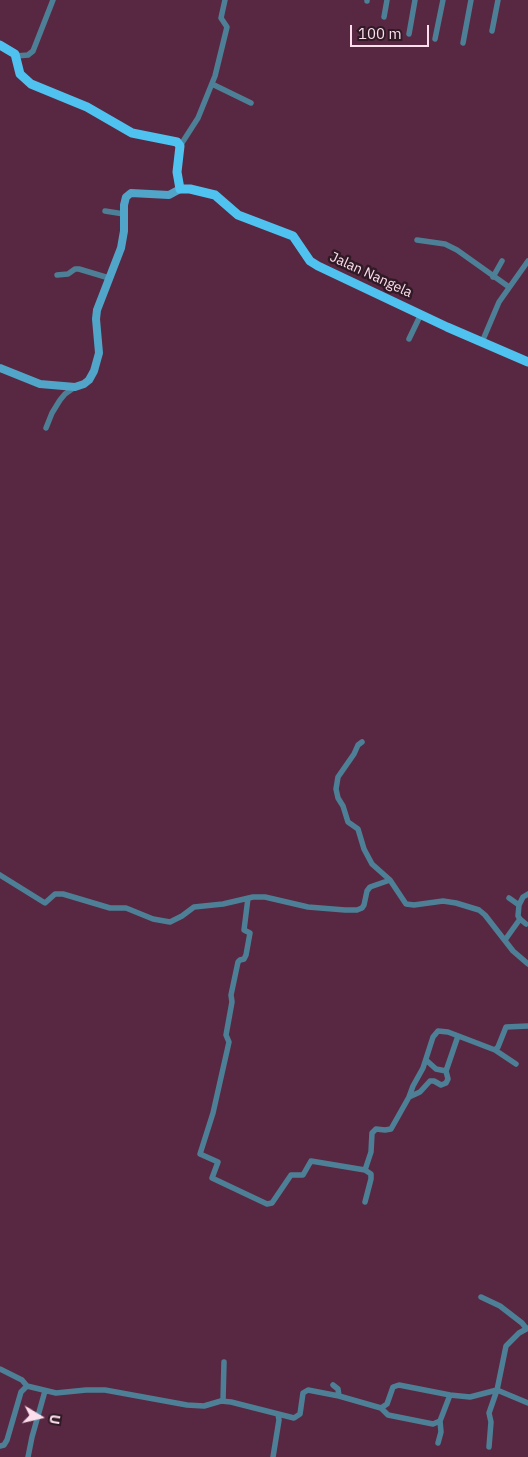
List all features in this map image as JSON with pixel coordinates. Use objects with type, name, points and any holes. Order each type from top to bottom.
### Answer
[{"type":"main road","points":[[0,45],[13,52],[16,56],[20,74],[31,84],[87,107],[132,133],[174,140],[180,146],[177,172],[180,189]]},
{"type":"main road","name":"Jalan Nangela","points":[[180,189],[216,194],[238,215],[293,236],[310,261],[318,266],[528,362]]},
{"type":"street","points":[[16,56],[28,56],[33,50],[53,0]]},
{"type":"street","points":[[180,146],[195,124],[212,84],[227,27],[221,18],[225,0]]},
{"type":"street","points":[[384,17],[387,0]]},
{"type":"street","points":[[408,34],[415,0]]},
{"type":"street","points":[[436,39],[443,0]]},
{"type":"street","points":[[463,43],[471,0]]},
{"type":"street","points":[[492,31],[498,0]]},
{"type":"street","points":[[212,84],[251,103]]},
{"type":"street","points":[[46,428],[52,413],[65,394],[75,387],[84,384],[89,380],[94,371],[99,349],[96,326],[97,310],[121,248],[124,231],[125,200],[129,194],[169,195],[180,189]]},
{"type":"street","points":[[106,211],[124,214]]},
{"type":"street","points":[[417,240],[446,244],[509,287]]},
{"type":"street","points":[[482,342],[499,302],[528,261]]},
{"type":"street","points":[[494,277],[502,262]]},
{"type":"street","points":[[57,275],[68,274],[80,268],[109,278]]},
{"type":"street","points":[[409,339],[421,314]]},
{"type":"street","points":[[0,368],[40,384],[75,387]]},
{"type":"street","points":[[362,742],[358,744],[354,754],[338,777],[336,790],[348,822],[358,829],[364,849],[372,864],[390,880],[406,904],[414,905],[443,901],[480,910],[528,964]]},
{"type":"street","points":[[0,875],[42,902],[48,901],[55,894],[63,894],[110,908],[126,908],[147,917],[170,922],[194,907],[222,904],[248,898],[265,898],[318,908],[357,910],[364,905],[367,891],[370,887],[390,880]]},
{"type":"street","points":[[526,924],[518,916],[519,905],[523,897],[528,894]]},
{"type":"street","points":[[248,898],[244,930],[250,933],[246,955],[245,958],[238,962],[231,994],[232,1002],[226,1035],[229,1042],[213,1113],[200,1154],[218,1162],[212,1178],[268,1205],[272,1204],[290,1176],[293,1174],[303,1175],[311,1161],[365,1170],[371,1174],[365,1202]]},
{"type":"street","points":[[510,898],[519,905]]},
{"type":"street","points":[[505,940],[520,919]]},
{"type":"street","points":[[495,1050],[506,1027],[528,1026]]},
{"type":"street","points":[[365,1170],[370,1157],[370,1138],[373,1130],[391,1129],[409,1096],[426,1060],[433,1037],[438,1030],[495,1050],[516,1064]]},
{"type":"street","points":[[409,1096],[420,1092],[430,1081],[434,1081],[441,1086],[445,1085],[448,1079],[446,1071],[458,1036]]},
{"type":"street","points":[[426,1060],[436,1069],[446,1071]]},
{"type":"street","points":[[481,1296],[500,1306],[527,1328],[510,1341],[505,1353],[497,1390],[489,1413],[491,1422],[489,1447]]},
{"type":"street","points":[[224,1362],[224,1401]]},
{"type":"street","points":[[0,1369],[22,1380],[27,1386],[45,1391],[63,1393],[105,1390],[154,1400],[198,1406],[224,1401],[244,1404],[294,1418],[298,1416],[301,1410],[303,1393],[308,1390],[339,1396],[381,1408],[385,1413],[392,1416],[433,1424],[440,1421]]},
{"type":"street","points":[[333,1385],[338,1389],[339,1396]]},
{"type":"street","points":[[381,1408],[387,1404],[392,1389],[396,1385],[450,1395],[470,1396],[497,1390],[528,1403]]},
{"type":"street","points":[[0,1446],[6,1444],[21,1392],[27,1386]]},
{"type":"street","points":[[28,1457],[45,1391]]},
{"type":"street","points":[[438,1443],[441,1432],[440,1421],[450,1395]]},
{"type":"street","points":[[273,1457],[280,1420],[278,1414]]}]
